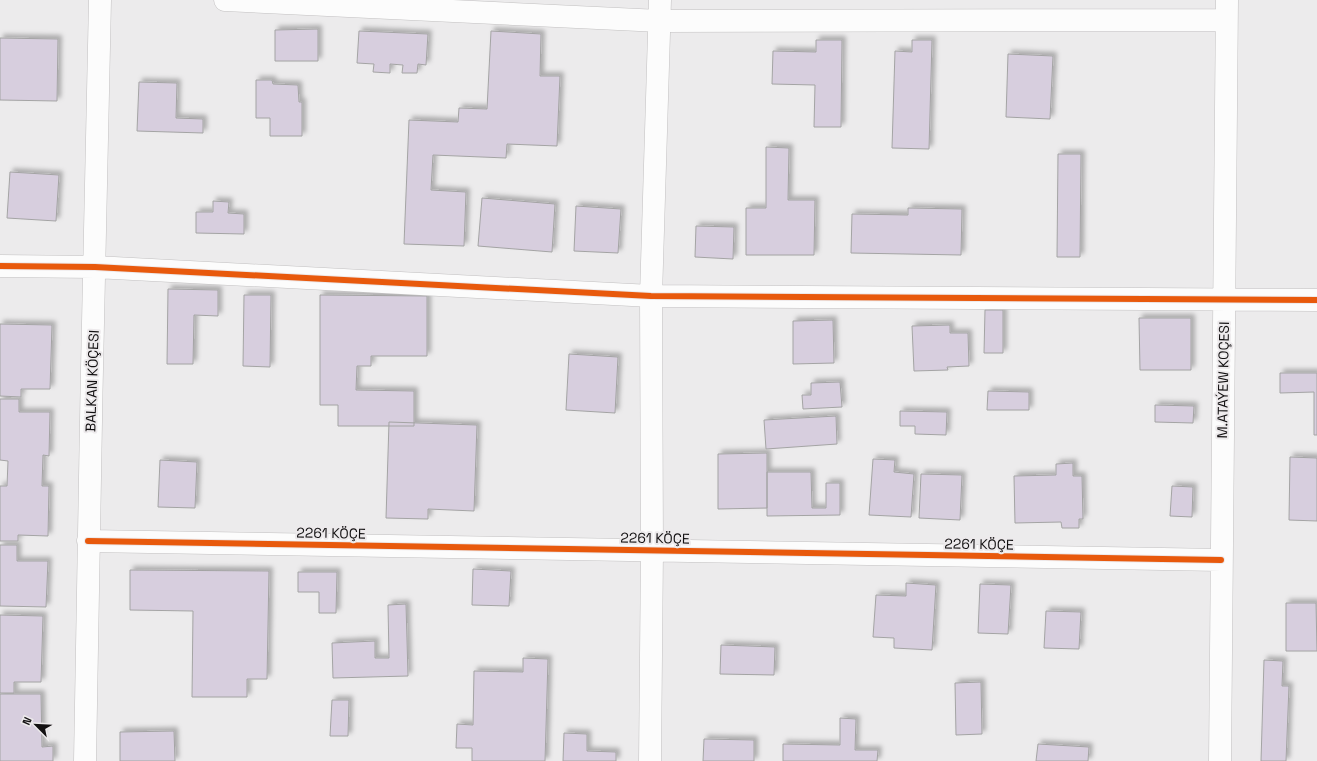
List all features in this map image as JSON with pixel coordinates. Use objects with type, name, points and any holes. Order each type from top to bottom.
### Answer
[{"type":"street","name":"BALKAN KÖÇESI","points":[[85,761],[88,541],[100,0]]},
{"type":"street","points":[[225,0],[660,10],[1226,10]]},
{"type":"street","points":[[650,761],[652,550],[651,296],[660,10]]},
{"type":"street","name":"M.ATAÝEW KOÇESI","points":[[1220,761],[1226,10]]},
{"type":"street","points":[[0,266],[95,267],[651,296],[1317,300]]},
{"type":"street","name":"2261 KÖÇE","points":[[88,541],[1221,560]]},
{"type":"building","points":[[318,29],[318,61],[275,61],[275,30]]},
{"type":"building","points":[[359,31],[428,34],[426,65],[418,64],[417,73],[402,73],[403,65],[390,64],[390,73],[373,72],[374,64],[357,63]]},
{"type":"building","points":[[491,31],[541,34],[540,76],[560,76],[557,146],[507,144],[506,158],[433,155],[431,190],[466,192],[464,246],[404,244],[409,120],[458,122],[459,108],[487,109]]},
{"type":"building","points":[[0,38],[58,39],[57,101],[0,100]]},
{"type":"building","points":[[816,40],[842,40],[841,127],[814,127],[815,85],[772,84],[773,51],[816,52]]},
{"type":"building","points":[[912,40],[932,40],[929,149],[892,148],[895,51],[912,52]]},
{"type":"building","points":[[1008,54],[1053,56],[1050,119],[1006,117]]},
{"type":"building","points":[[256,80],[272,80],[273,84],[298,85],[299,102],[302,102],[302,136],[270,136],[270,118],[256,118]]},
{"type":"building","points":[[139,82],[177,83],[176,118],[203,119],[203,133],[137,131]]},
{"type":"building","points":[[766,147],[789,148],[788,200],[815,200],[814,255],[746,255],[746,208],[766,208]]},
{"type":"building","points":[[1058,154],[1081,154],[1080,257],[1057,257]]},
{"type":"building","points":[[10,172],[59,175],[56,221],[7,218]]},
{"type":"building","points":[[482,198],[555,204],[552,252],[478,246]]},
{"type":"building","points":[[213,201],[229,202],[228,213],[244,214],[244,234],[196,233],[196,212],[213,212]]},
{"type":"building","points":[[576,206],[621,209],[618,253],[574,251]]},
{"type":"building","points":[[908,208],[962,209],[961,255],[851,253],[852,214],[908,215]]},
{"type":"building","points":[[696,226],[734,227],[733,259],[695,257]]},
{"type":"building","points":[[168,289],[218,290],[218,316],[194,315],[193,364],[167,364]]},
{"type":"building","points":[[244,295],[271,295],[270,367],[243,366]]},
{"type":"building","points":[[320,295],[427,296],[427,356],[371,356],[371,366],[357,366],[356,390],[414,391],[414,426],[338,426],[338,405],[320,405]]},
{"type":"building","points":[[985,310],[1003,310],[1003,353],[984,353]]},
{"type":"building","points":[[1139,318],[1191,318],[1191,370],[1140,370]]},
{"type":"building","points":[[833,320],[834,363],[793,364],[793,321]]},
{"type":"building","points":[[0,324],[52,325],[50,389],[21,389],[21,397],[0,396]]},
{"type":"building","points":[[950,325],[950,333],[968,333],[969,366],[947,367],[948,370],[914,371],[912,326]]},
{"type":"building","points":[[569,354],[618,357],[615,413],[566,410]]},
{"type":"building","points":[[1280,373],[1317,373],[1317,435],[1314,435],[1314,392],[1280,393]]},
{"type":"building","points":[[840,382],[842,407],[803,409],[802,395],[811,395],[811,383]]},
{"type":"building","points":[[988,391],[1029,392],[1029,410],[987,410]]},
{"type":"building","points":[[0,399],[19,399],[19,412],[50,412],[49,456],[43,455],[42,486],[49,486],[48,536],[18,535],[18,541],[0,541],[0,486],[7,486],[8,461],[0,460]]},
{"type":"building","points":[[1155,405],[1194,406],[1193,423],[1155,422]]},
{"type":"building","points":[[900,411],[947,412],[946,435],[915,434],[915,426],[900,426]]},
{"type":"building","points":[[836,416],[837,444],[766,449],[764,420]]},
{"type":"building","points":[[389,422],[477,425],[474,511],[428,509],[428,519],[386,518]]},
{"type":"building","points":[[767,453],[767,508],[718,509],[718,454]]},
{"type":"building","points":[[1290,457],[1317,458],[1317,521],[1289,520]]},
{"type":"building","points":[[873,459],[895,460],[894,472],[914,474],[911,517],[869,515]]},
{"type":"building","points":[[160,460],[197,462],[195,508],[158,507]]},
{"type":"building","points":[[1073,463],[1073,476],[1082,476],[1083,519],[1079,519],[1079,528],[1062,528],[1061,522],[1015,523],[1014,476],[1056,475],[1056,464]]},
{"type":"building","points":[[767,472],[811,472],[812,508],[826,508],[826,483],[840,483],[840,515],[767,516]]},
{"type":"building","points":[[921,474],[962,475],[960,520],[919,518]]},
{"type":"building","points":[[1172,486],[1193,487],[1192,517],[1170,516]]},
{"type":"building","points":[[0,545],[17,545],[17,561],[48,561],[46,607],[0,606]]},
{"type":"building","points":[[473,569],[511,571],[509,606],[472,605]]},
{"type":"building","points":[[130,570],[269,571],[267,679],[247,679],[247,697],[192,697],[193,611],[130,610]]},
{"type":"building","points":[[298,572],[337,572],[336,613],[319,613],[319,592],[298,592]]},
{"type":"building","points":[[906,583],[936,585],[932,650],[894,648],[894,638],[873,637],[876,595],[906,596]]},
{"type":"building","points":[[980,584],[1011,585],[1008,634],[978,633]]},
{"type":"building","points":[[1286,603],[1316,603],[1317,651],[1286,651]]},
{"type":"building","points":[[406,604],[408,676],[333,678],[332,643],[375,641],[375,658],[389,658],[388,605]]},
{"type":"building","points":[[1046,611],[1081,612],[1079,649],[1044,648]]},
{"type":"building","points":[[0,615],[43,616],[41,682],[14,682],[14,693],[0,693]]},
{"type":"building","points":[[721,645],[775,647],[774,675],[720,674]]},
{"type":"building","points":[[523,658],[548,659],[545,761],[472,761],[472,748],[456,748],[457,724],[473,725],[474,671],[523,672]]},
{"type":"building","points":[[1264,660],[1283,661],[1282,686],[1289,686],[1286,761],[1261,761]]},
{"type":"building","points":[[981,682],[982,734],[956,735],[955,683]]},
{"type":"building","points":[[0,694],[41,694],[42,747],[53,746],[53,761],[0,761]]},
{"type":"building","points":[[332,700],[349,700],[348,736],[330,736]]},
{"type":"building","points":[[840,718],[856,719],[855,750],[878,750],[877,761],[783,761],[783,744],[840,745]]},
{"type":"building","points":[[174,731],[175,761],[120,761],[120,732]]},
{"type":"building","points":[[564,733],[587,734],[587,751],[616,752],[616,761],[563,761]]},
{"type":"building","points":[[704,739],[754,740],[754,761],[703,761]]},
{"type":"building","points":[[1038,744],[1089,747],[1088,761],[1036,761]]},
{"type":"cycle path","points":[[0,266],[95,267],[651,296],[1317,300]]},
{"type":"cycle path","points":[[88,541],[1221,560]]}]
